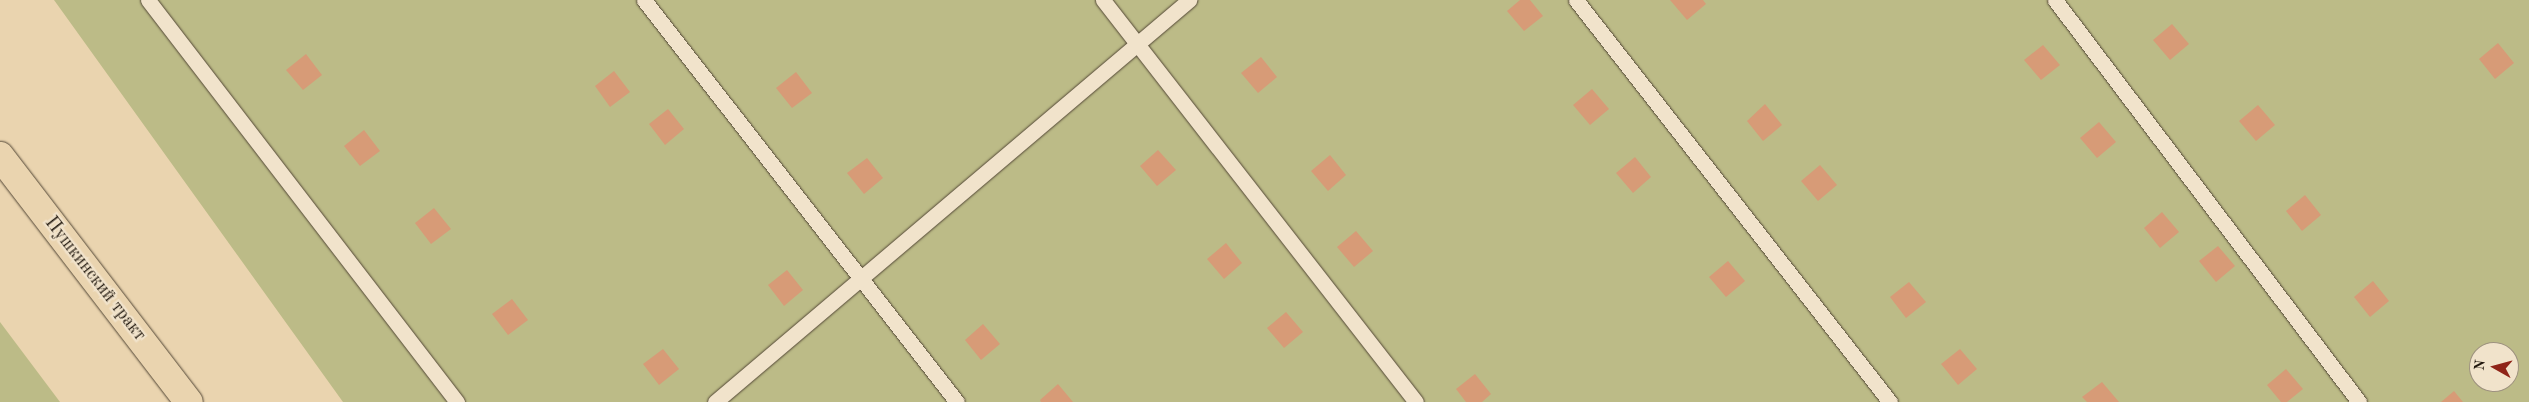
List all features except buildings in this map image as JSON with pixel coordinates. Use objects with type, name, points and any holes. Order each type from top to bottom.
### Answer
[{"type":"main road","name":"Пушкинский тракт","points":[[0,156],[189,402]]},
{"type":"lane","points":[[148,0],[457,402]]},
{"type":"lane","points":[[644,0],[957,402]]},
{"type":"lane","points":[[1103,0],[1416,402]]},
{"type":"lane","points":[[716,402],[1189,0]]},
{"type":"lane","points":[[1576,0],[1890,402]]},
{"type":"lane","points":[[2055,0],[2359,402]]},
{"type":"shaded area","points":[[54,0],[2529,0],[2529,402],[343,402]]},
{"type":"shaded area","points":[[0,322],[60,402],[0,402]]}]
